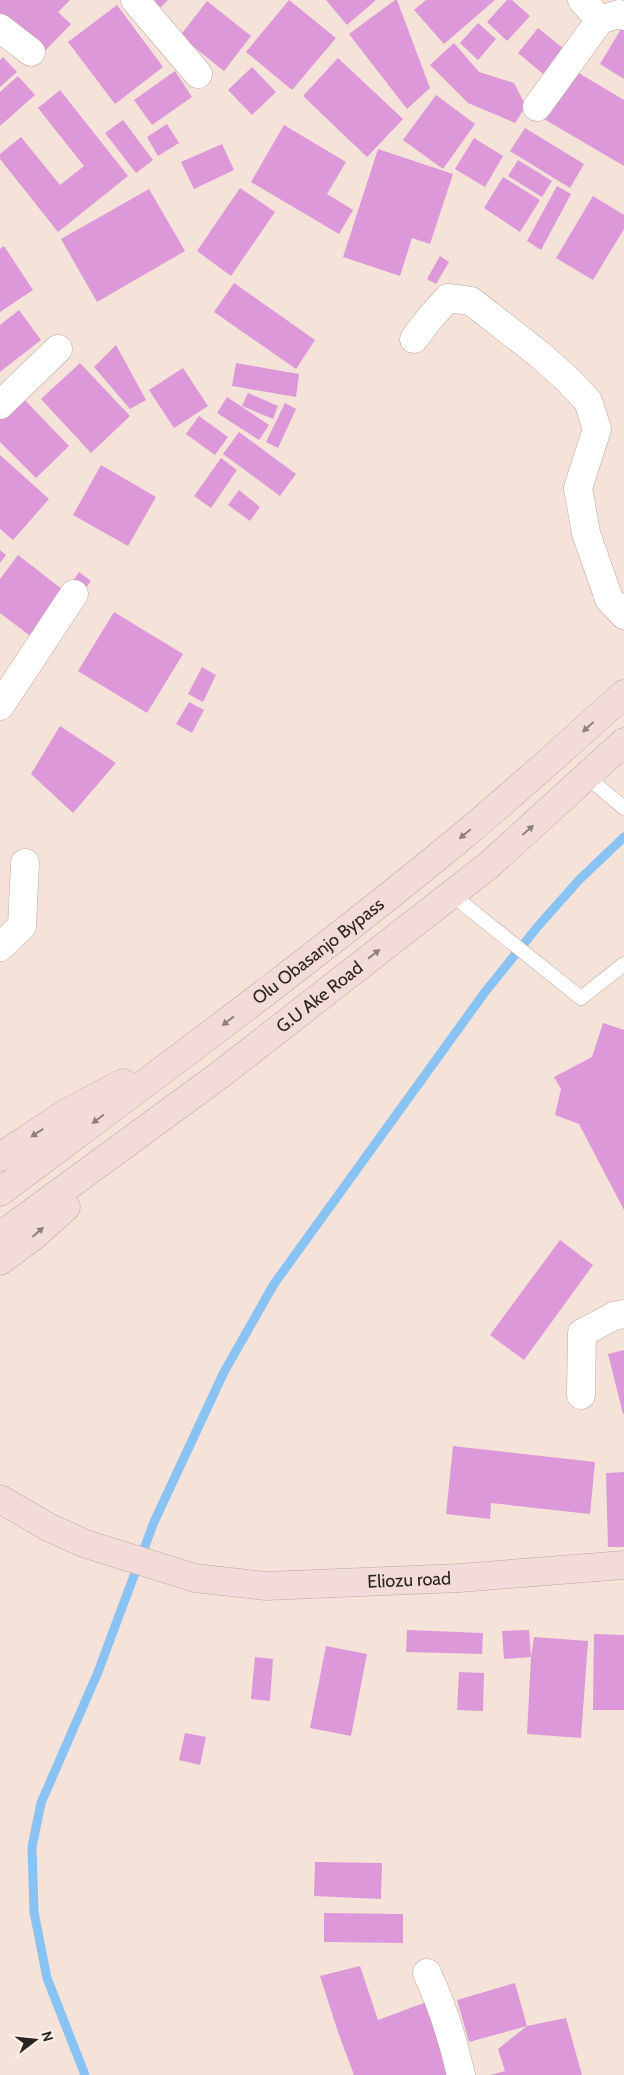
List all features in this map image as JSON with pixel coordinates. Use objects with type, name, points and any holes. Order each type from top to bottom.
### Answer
[{"type":"main road","name":"Olu Obasanjo Bypass","points":[[0,1192],[202,1041],[388,896],[541,770],[624,694]]},
{"type":"main road","name":"G.U Ake Road","points":[[0,1236],[220,1074],[489,864],[624,742]]},
{"type":"main road","points":[[0,1157],[68,1112],[202,1041]]},
{"type":"main road","points":[[0,1262],[34,1236],[109,1168],[220,1074]]},
{"type":"main road","name":"Eliozu road","points":[[0,1499],[50,1528],[86,1544],[195,1578],[266,1586],[459,1578],[624,1565]]},
{"type":"street","points":[[135,0],[198,74]]},
{"type":"street","points":[[537,107],[602,12]]},
{"type":"street","points":[[0,28],[31,52]]},
{"type":"street","points":[[414,340],[448,298],[471,301],[539,354],[566,378],[588,402],[597,428],[578,488],[586,533],[609,600],[624,616]]},
{"type":"street","points":[[0,405],[58,349]]},
{"type":"street","points":[[4,690],[74,594]]},
{"type":"street","points":[[0,947],[22,926],[25,863]]},
{"type":"street","points":[[581,1395],[582,1333],[614,1316],[624,1314]]},
{"type":"street","points":[[427,1973],[437,1994],[456,2052],[461,2075]]},
{"type":"lane","points":[[587,777],[624,808]]},
{"type":"lane","points":[[451,894],[581,998],[624,964]]},
{"type":"building","points":[[0,0],[70,0],[58,12],[71,24],[42,54],[0,13]]},
{"type":"building","points":[[148,0],[168,0],[158,10]]},
{"type":"building","points":[[289,0],[336,38],[292,90],[246,52]]},
{"type":"building","points":[[326,0],[376,0],[347,25]]},
{"type":"building","points":[[397,0],[430,88],[407,109],[349,34]]},
{"type":"building","points":[[426,0],[495,0],[444,44],[414,10]]},
{"type":"building","points":[[507,0],[512,0],[530,16],[507,41],[487,22]]},
{"type":"building","points":[[207,1],[251,36],[224,71],[180,36]]},
{"type":"building","points":[[117,5],[163,67],[115,104],[68,42]]},
{"type":"building","points":[[478,23],[496,39],[478,60],[460,43]]},
{"type":"building","points":[[624,24],[624,79],[600,64]]},
{"type":"building","points":[[538,28],[564,49],[543,74],[518,53]]},
{"type":"building","points":[[454,43],[479,72],[514,83],[526,106],[515,123],[468,103],[430,65]]},
{"type":"building","points":[[3,57],[17,72],[0,87],[0,60]]},
{"type":"building","points":[[338,58],[403,119],[367,157],[303,96]]},
{"type":"building","points":[[252,67],[276,92],[252,115],[228,90]]},
{"type":"building","points":[[572,69],[624,100],[624,166],[544,119]]},
{"type":"building","points":[[175,71],[192,97],[152,125],[134,100]]},
{"type":"building","points":[[18,76],[35,95],[0,126],[0,92]]},
{"type":"building","points":[[60,90],[128,176],[58,232],[0,159],[0,154],[21,137],[60,185],[84,166],[38,108]]},
{"type":"building","points":[[436,95],[475,124],[443,169],[403,140]]},
{"type":"building","points":[[123,120],[153,160],[136,173],[105,133]]},
{"type":"building","points":[[167,124],[179,143],[158,156],[147,137]]},
{"type":"building","points":[[284,125],[346,162],[327,194],[353,210],[339,234],[251,182]]},
{"type":"building","points":[[525,128],[584,164],[570,188],[510,151]]},
{"type":"building","points":[[474,138],[503,156],[485,187],[455,169]]},
{"type":"building","points":[[222,144],[234,170],[194,189],[181,162]]},
{"type":"building","points":[[378,149],[453,174],[430,244],[412,238],[400,276],[343,257]]},
{"type":"building","points":[[518,160],[552,181],[542,197],[508,176]]},
{"type":"building","points":[[503,177],[540,200],[520,232],[484,208]]},
{"type":"building","points":[[557,186],[571,194],[541,250],[527,241]]},
{"type":"building","points":[[240,188],[275,212],[231,276],[197,251]]},
{"type":"building","points":[[149,189],[185,251],[97,302],[61,239]]},
{"type":"building","points":[[593,196],[624,215],[624,229],[593,280],[556,258]]},
{"type":"building","points":[[4,246],[33,290],[0,312],[0,249]]},
{"type":"building","points":[[440,256],[449,262],[436,284],[427,279]]},
{"type":"building","points":[[234,283],[315,340],[296,369],[214,312]]},
{"type":"building","points":[[19,310],[41,340],[0,372],[0,325]]},
{"type":"building","points":[[116,345],[146,400],[130,409],[94,367]]},
{"type":"building","points":[[80,363],[130,416],[91,453],[41,399]]},
{"type":"building","points":[[236,363],[299,374],[296,397],[232,386]]},
{"type":"building","points":[[183,368],[208,406],[174,428],[149,390]]},
{"type":"building","points":[[248,393],[278,406],[273,419],[242,406]]},
{"type":"building","points":[[20,395],[69,446],[36,478],[0,442],[0,415]]},
{"type":"building","points":[[227,397],[269,425],[259,440],[217,413]]},
{"type":"building","points":[[285,403],[296,409],[278,448],[266,442]]},
{"type":"building","points":[[199,416],[228,437],[215,455],[186,434]]},
{"type":"building","points":[[239,432],[296,474],[280,496],[223,454]]},
{"type":"building","points":[[0,455],[49,499],[13,540],[0,529]]},
{"type":"building","points":[[221,458],[237,470],[211,508],[194,496]]},
{"type":"building","points":[[101,465],[156,497],[128,546],[73,515]]},
{"type":"building","points":[[239,490],[260,507],[250,521],[228,505]]},
{"type":"building","points":[[0,550],[6,555],[0,563]]},
{"type":"building","points":[[18,555],[67,593],[33,638],[0,613],[0,579]]},
{"type":"building","points":[[79,572],[91,581],[81,594],[70,585]]},
{"type":"building","points":[[114,612],[183,654],[147,713],[78,671]]},
{"type":"building","points":[[202,667],[216,675],[203,702],[188,694]]},
{"type":"building","points":[[189,702],[204,710],[192,733],[176,724]]},
{"type":"building","points":[[60,726],[116,763],[73,813],[31,774]]},
{"type":"building","points":[[603,1023],[624,1030],[624,1210],[579,1124],[555,1115],[561,1089],[554,1077],[592,1057]]},
{"type":"building","points":[[560,1240],[593,1265],[524,1360],[490,1335]]},
{"type":"building","points":[[624,1350],[624,1414],[623,1414],[608,1354]]},
{"type":"building","points":[[453,1446],[595,1462],[590,1514],[491,1503],[490,1519],[446,1514]]},
{"type":"building","points":[[624,1472],[624,1547],[608,1547],[606,1473]]},
{"type":"building","points":[[407,1630],[483,1633],[482,1654],[406,1652]]},
{"type":"building","points":[[529,1630],[531,1657],[504,1659],[502,1631]]},
{"type":"building","points":[[594,1634],[624,1635],[624,1710],[593,1710]]},
{"type":"building","points":[[534,1637],[588,1641],[581,1738],[527,1734],[531,1657]]},
{"type":"building","points":[[326,1646],[367,1654],[351,1736],[310,1728]]},
{"type":"building","points":[[255,1657],[273,1659],[270,1701],[251,1699]]},
{"type":"building","points":[[459,1672],[484,1673],[483,1711],[457,1710]]},
{"type":"building","points":[[185,1733],[206,1737],[200,1765],[179,1760]]},
{"type":"building","points":[[315,1862],[382,1863],[381,1899],[314,1896]]},
{"type":"building","points":[[324,1913],[403,1914],[403,1943],[324,1942]]},
{"type":"building","points":[[360,1966],[378,2020],[432,2000],[456,2075],[354,2075],[320,1976]]},
{"type":"building","points":[[515,1983],[527,2026],[469,2042],[457,2000]]},
{"type":"building","points":[[566,2018],[582,2075],[490,2075],[505,2071],[498,2049],[527,2026]]},
{"type":"waterway","points":[[85,2075],[47,1978],[34,1912],[32,1847],[41,1803],[98,1672],[154,1522],[224,1372],[274,1284],[485,992],[539,925],[579,880],[624,837]]}]
